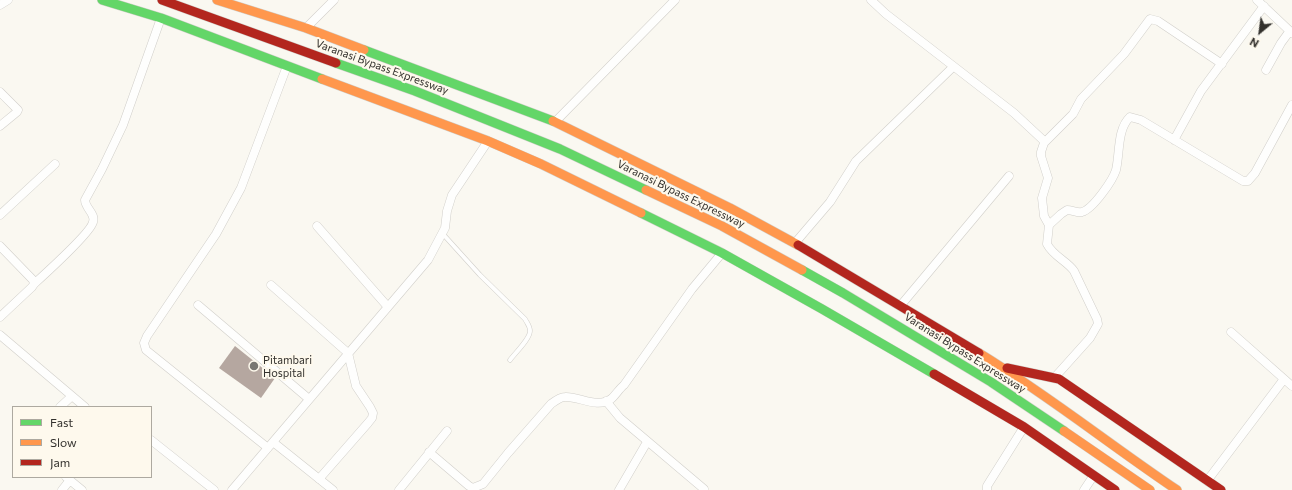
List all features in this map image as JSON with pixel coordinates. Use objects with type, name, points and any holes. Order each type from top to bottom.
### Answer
[{"type":"main road","points":[[102,0],[161,18],[488,141],[541,164],[722,253],[822,309],[1024,427],[1115,490]]},
{"type":"main road","name":"Varanasi Bypass Expressway","points":[[162,0],[211,16],[415,91],[560,149],[722,226],[843,293],[991,382],[1150,490]]},
{"type":"main road","name":"Varanasi Bypass Expressway","points":[[217,0],[234,3],[306,28],[555,122],[709,198],[795,243],[1004,368],[1074,416],[1143,467],[1178,490]]},
{"type":"main road","points":[[1004,368],[1055,377],[1066,383],[1221,490]]},
{"type":"street","points":[[0,5],[8,0]]},
{"type":"street","points":[[306,28],[334,0]]},
{"type":"street","points":[[555,122],[675,0]]},
{"type":"street","points":[[871,0],[886,14],[953,67],[1014,113],[1044,140],[1044,143]]},
{"type":"street","points":[[1257,0],[1291,32],[1281,43],[1266,70]]},
{"type":"street","points":[[1174,140],[1201,91],[1264,6]]},
{"type":"street","points":[[0,317],[32,287],[93,224],[93,218],[85,200],[123,125],[161,18]]},
{"type":"street","points":[[1055,377],[1090,338],[1098,324],[1097,319],[1069,264],[1054,253],[1047,244],[1049,225],[1042,212],[1042,198],[1048,178],[1041,156],[1044,143],[1073,114],[1081,99],[1124,54],[1150,19],[1158,22],[1222,64]]},
{"type":"street","points":[[287,66],[241,188],[216,234],[147,336],[144,343],[146,350],[271,444],[319,478],[333,490]]},
{"type":"street","points":[[795,243],[830,202],[856,161],[953,67]]},
{"type":"street","points":[[0,92],[18,110],[0,126]]},
{"type":"street","points":[[1049,225],[1067,210],[1079,212],[1084,211],[1094,205],[1115,172],[1123,128],[1130,117],[1141,120],[1243,181],[1248,180],[1255,173],[1292,105]]},
{"type":"street","points":[[232,490],[428,260],[445,228],[447,212],[452,195],[488,141]]},
{"type":"street","points":[[0,215],[55,164]]},
{"type":"street","points":[[901,305],[1009,176]]},
{"type":"street","points":[[317,226],[388,307]]},
{"type":"street","points":[[0,246],[33,280],[34,284]]},
{"type":"street","points":[[429,452],[469,486],[476,488],[483,484],[551,404],[557,400],[564,397],[588,402],[606,401],[612,398],[624,385],[692,289],[722,253]]},
{"type":"street","points":[[271,285],[348,353],[356,386],[373,414],[372,418],[319,478]]},
{"type":"street","points":[[198,305],[309,399]]},
{"type":"street","points":[[1231,332],[1292,386]]},
{"type":"street","points":[[0,335],[84,406]]},
{"type":"street","points":[[1207,481],[1284,379]]},
{"type":"street","points":[[61,406],[72,396]]},
{"type":"street","points":[[606,401],[620,418],[704,489]]},
{"type":"street","points":[[987,490],[987,486],[1024,427]]},
{"type":"street","points":[[399,490],[447,431]]},
{"type":"street","points":[[152,441],[214,490]]},
{"type":"street","points":[[619,490],[647,442]]},
{"type":"street","points":[[1084,490],[1094,475]]},
{"type":"street","points":[[62,490],[68,479],[82,490]]},
{"type":"lane","points":[[442,233],[480,275],[525,319],[530,326],[529,337],[510,360]]},
{"type":"building","points":[[235,346],[275,378],[261,398],[219,368]]},
{"type":"traffic: fast","points":[[102,0],[161,18],[322,79]]},
{"type":"traffic: fast","points":[[364,50],[553,121]]},
{"type":"traffic: fast","points":[[336,63],[415,91],[560,149],[646,190]]},
{"type":"traffic: fast","points":[[641,213],[722,253],[934,374]]},
{"type":"traffic: fast","points":[[802,270],[991,382],[1064,431]]},
{"type":"traffic: slow","points":[[217,0],[306,28],[364,50]]},
{"type":"traffic: slow","points":[[322,79],[488,141],[541,164],[641,213]]},
{"type":"traffic: slow","points":[[553,121],[730,208],[798,245]]},
{"type":"traffic: slow","points":[[646,190],[722,226],[802,270]]},
{"type":"traffic: slow","points":[[979,353],[1030,386],[1177,490]]},
{"type":"traffic: slow","points":[[1064,431],[1150,490]]},
{"type":"traffic: jam","points":[[162,0],[336,63]]},
{"type":"traffic: jam","points":[[798,245],[979,353]]},
{"type":"traffic: jam","points":[[1007,368],[1059,379],[1221,490]]},
{"type":"traffic: jam","points":[[934,374],[1024,427],[1115,490]]},
{"type":"place","name":"Pitambari Hospital","points":[[254,366]]}]
